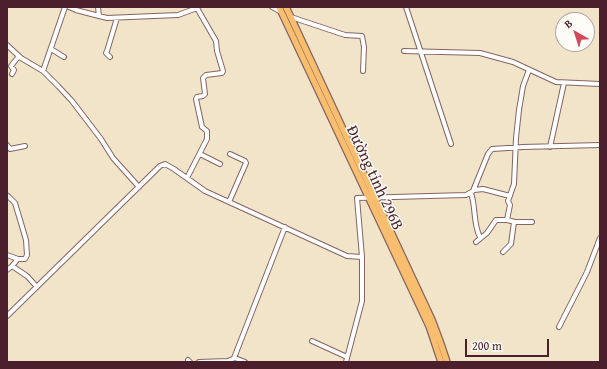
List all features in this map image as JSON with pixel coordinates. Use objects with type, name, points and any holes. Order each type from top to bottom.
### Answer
[{"type":"main road","name":"Đường tỉnh 296B","points":[[286,7],[429,326],[441,362]]},
{"type":"main road","name":"Đường tỉnh 296B","points":[[280,10],[432,320],[447,362]]},
{"type":"street","points":[[43,71],[65,7]]},
{"type":"street","points":[[69,7],[107,18],[178,15],[198,8],[216,41],[217,51],[223,71],[222,73],[204,76],[203,78],[205,94],[197,97],[196,99],[202,128],[207,131],[207,139],[187,178]]},
{"type":"street","points":[[98,7],[99,16]]},
{"type":"street","points":[[272,7],[280,10]]},
{"type":"street","points":[[406,7],[451,144]]},
{"type":"street","points":[[110,57],[106,53],[117,18]]},
{"type":"street","points":[[291,18],[345,35],[362,36],[364,47],[363,71]]},
{"type":"street","points":[[7,45],[19,56],[43,71],[72,101],[101,139],[113,158],[139,187]]},
{"type":"street","points":[[51,49],[64,57]]},
{"type":"street","points":[[404,51],[480,53],[513,62],[556,82],[600,84]]},
{"type":"street","points":[[12,74],[14,70],[12,66],[19,56]]},
{"type":"street","points":[[507,220],[510,205],[508,201],[514,184],[515,148],[518,120],[523,86],[529,70]]},
{"type":"street","points":[[550,146],[564,83]]},
{"type":"street","points":[[7,145],[10,149],[25,146]]},
{"type":"street","points":[[480,237],[477,230],[473,191],[490,152],[494,149],[600,145]]},
{"type":"street","points":[[200,154],[220,164]]},
{"type":"street","points":[[229,202],[246,163],[230,154]]},
{"type":"street","points":[[7,316],[160,166],[165,164],[187,178],[199,188],[347,256],[362,257]]},
{"type":"street","points":[[346,362],[362,301],[362,257],[358,198],[463,195],[483,189],[510,196]]},
{"type":"street","points":[[7,255],[24,260],[26,258],[26,240],[14,203],[8,196]]},
{"type":"street","points":[[476,242],[480,237],[487,233],[496,220],[532,222]]},
{"type":"street","points":[[503,252],[511,244],[514,222]]},
{"type":"street","points":[[199,362],[228,361],[234,358],[285,227]]},
{"type":"street","points":[[559,327],[588,272],[600,238]]},
{"type":"street","points":[[7,270],[18,259]]},
{"type":"street","points":[[12,266],[27,276],[37,287]]},
{"type":"street","points":[[312,341],[347,357]]},
{"type":"street","points":[[234,358],[245,362]]}]
